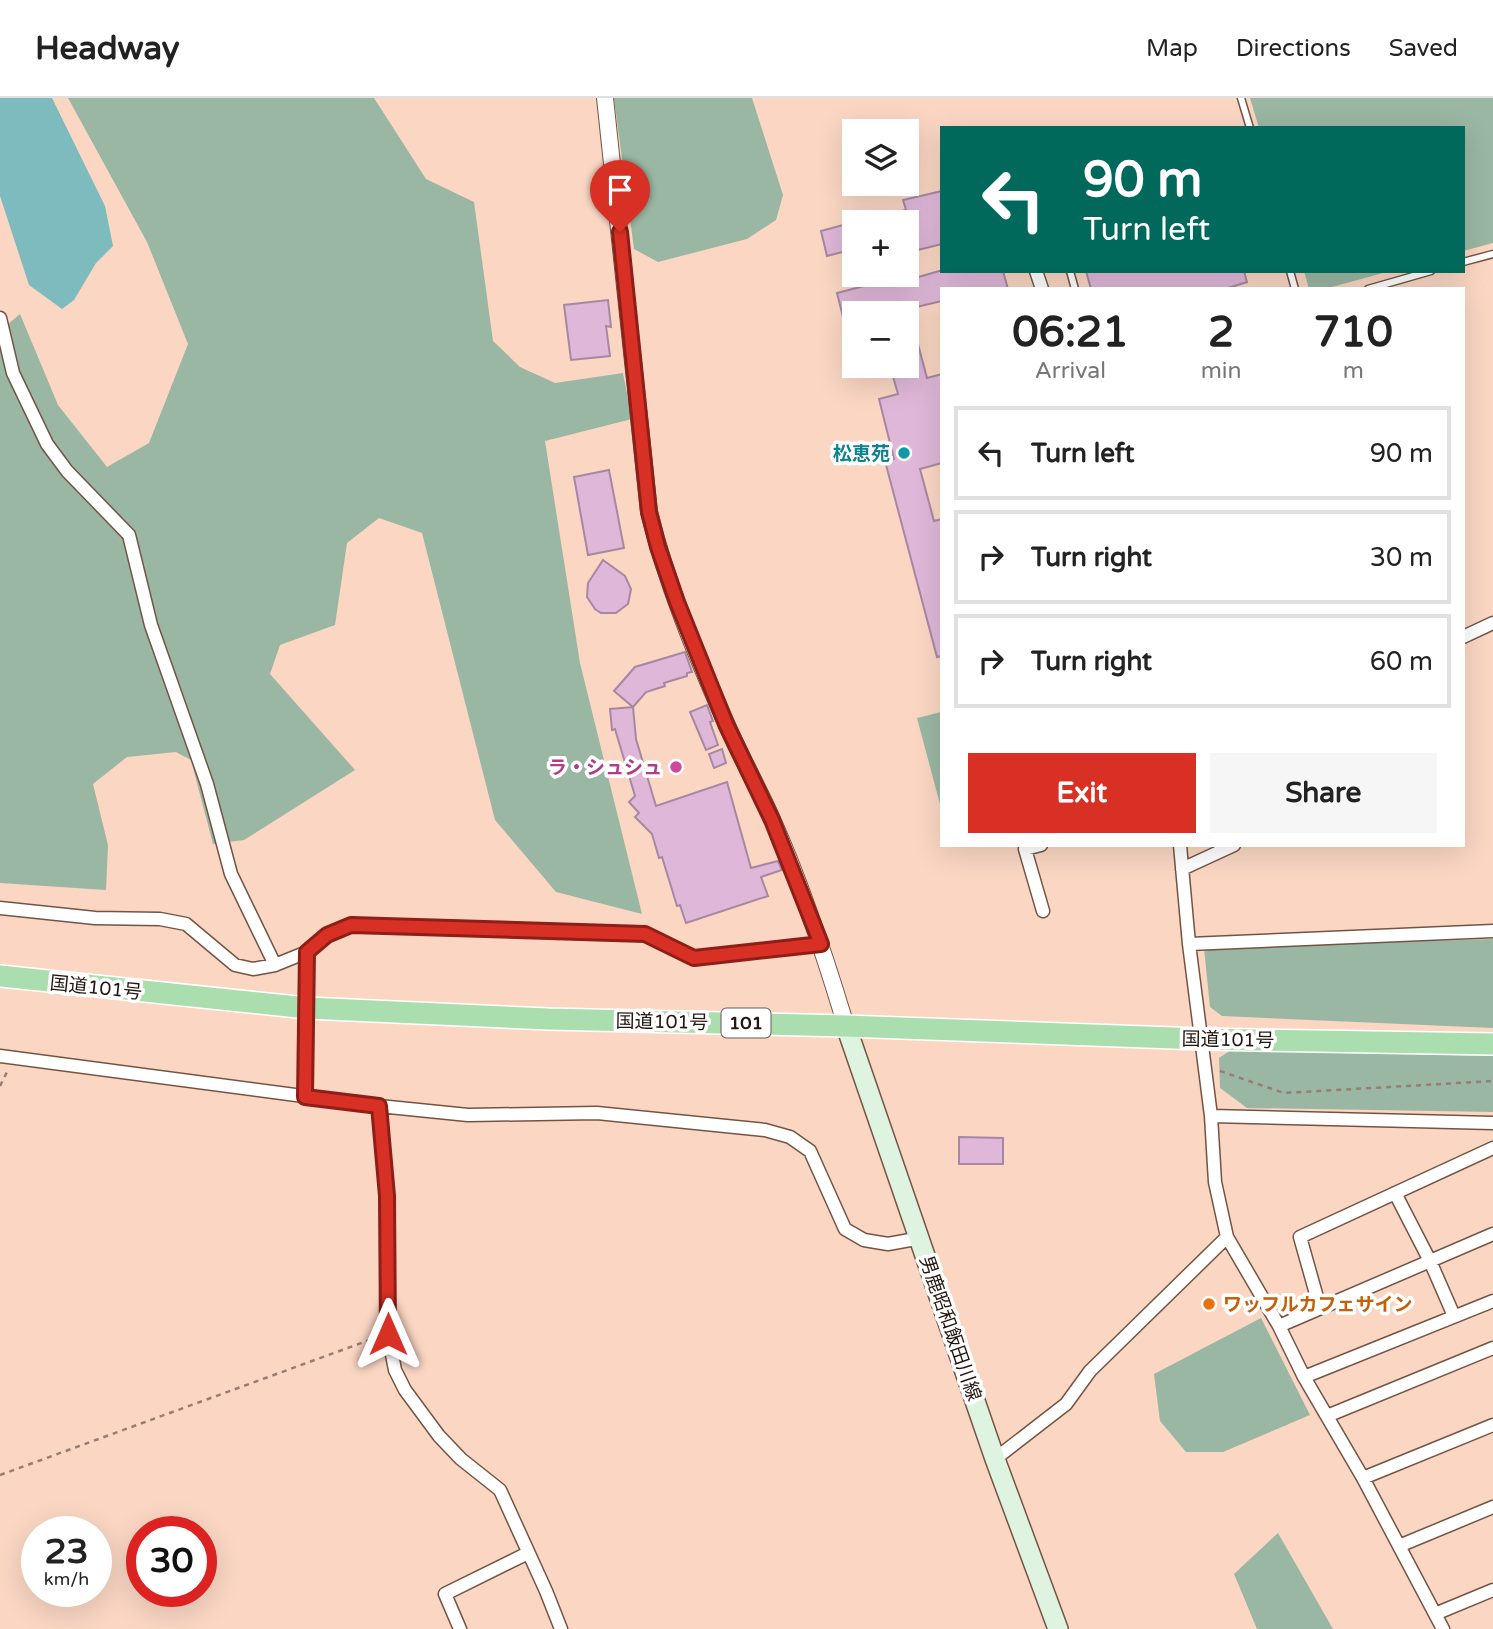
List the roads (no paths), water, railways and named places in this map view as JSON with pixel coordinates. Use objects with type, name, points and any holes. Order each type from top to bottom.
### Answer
[{"type":"highway","name":"国道101号","points":[[0,976],[307,1008],[548,1019],[846,1026],[1201,1039],[1493,1044]]},
{"type":"main road","name":"男鹿昭和飯田川線","points":[[846,1026],[995,1459],[1058,1629]]},
{"type":"street","points":[[605,98],[649,512],[658,547],[721,712],[772,820],[821,944],[846,1026]]},
{"type":"street","points":[[0,318],[13,373],[47,444],[66,471],[129,535],[151,625],[207,784],[231,874],[275,965]]},
{"type":"street","points":[[1465,636],[1493,623]]},
{"type":"street","points":[[1033,847],[1025,849],[1043,911]]},
{"type":"street","points":[[1180,847],[1189,944],[1211,1116],[1215,1182],[1227,1237],[1363,1478],[1443,1629]]},
{"type":"street","points":[[1182,869],[1230,847]]},
{"type":"street","points":[[0,908],[95,918],[160,919],[187,924],[235,965],[253,969],[275,965],[307,952],[327,935],[351,925],[645,934],[694,958],[821,944]]},
{"type":"street","points":[[1189,944],[1493,931]]},
{"type":"street","points":[[305,1097],[307,952]]},
{"type":"street","points":[[0,1056],[305,1097],[468,1115],[597,1113],[765,1130],[790,1137],[810,1151],[845,1229],[864,1240],[888,1244],[921,1238]]},
{"type":"street","points":[[379,1106],[387,1196],[388,1334],[395,1370],[405,1390],[454,1451],[500,1490],[561,1629]]},
{"type":"street","points":[[1211,1116],[1492,1126]]},
{"type":"street","points":[[1320,1308],[1300,1237],[1493,1148]]},
{"type":"street","points":[[1395,1193],[1430,1261],[1454,1316]]},
{"type":"street","points":[[1279,1326],[1493,1234]]},
{"type":"street","points":[[995,1459],[1066,1404],[1090,1371],[1227,1237]]},
{"type":"street","points":[[1304,1377],[1493,1301]]},
{"type":"street","points":[[1327,1416],[1493,1348]]},
{"type":"street","points":[[1363,1478],[1493,1425]]},
{"type":"street","points":[[1399,1546],[1493,1507]]},
{"type":"street","points":[[460,1629],[445,1594],[528,1553]]},
{"type":"street","points":[[1435,1614],[1493,1590]]},
{"type":"lane","points":[[1241,98],[1249,126]]},
{"type":"lane","points":[[1465,261],[1493,254]]},
{"type":"lane","points":[[1375,287],[1424,273]]},
{"type":"water","points":[[0,98],[52,98],[105,206],[113,246],[96,263],[74,300],[62,309],[29,285],[0,196]]},
{"type":"place","name":"松恵苑","points":[[904,453]]},
{"type":"place","name":"ラ・シュシュ","points":[[676,767]]},
{"type":"place","name":"ワッフルカフェサイン","points":[[1209,1304]]}]
